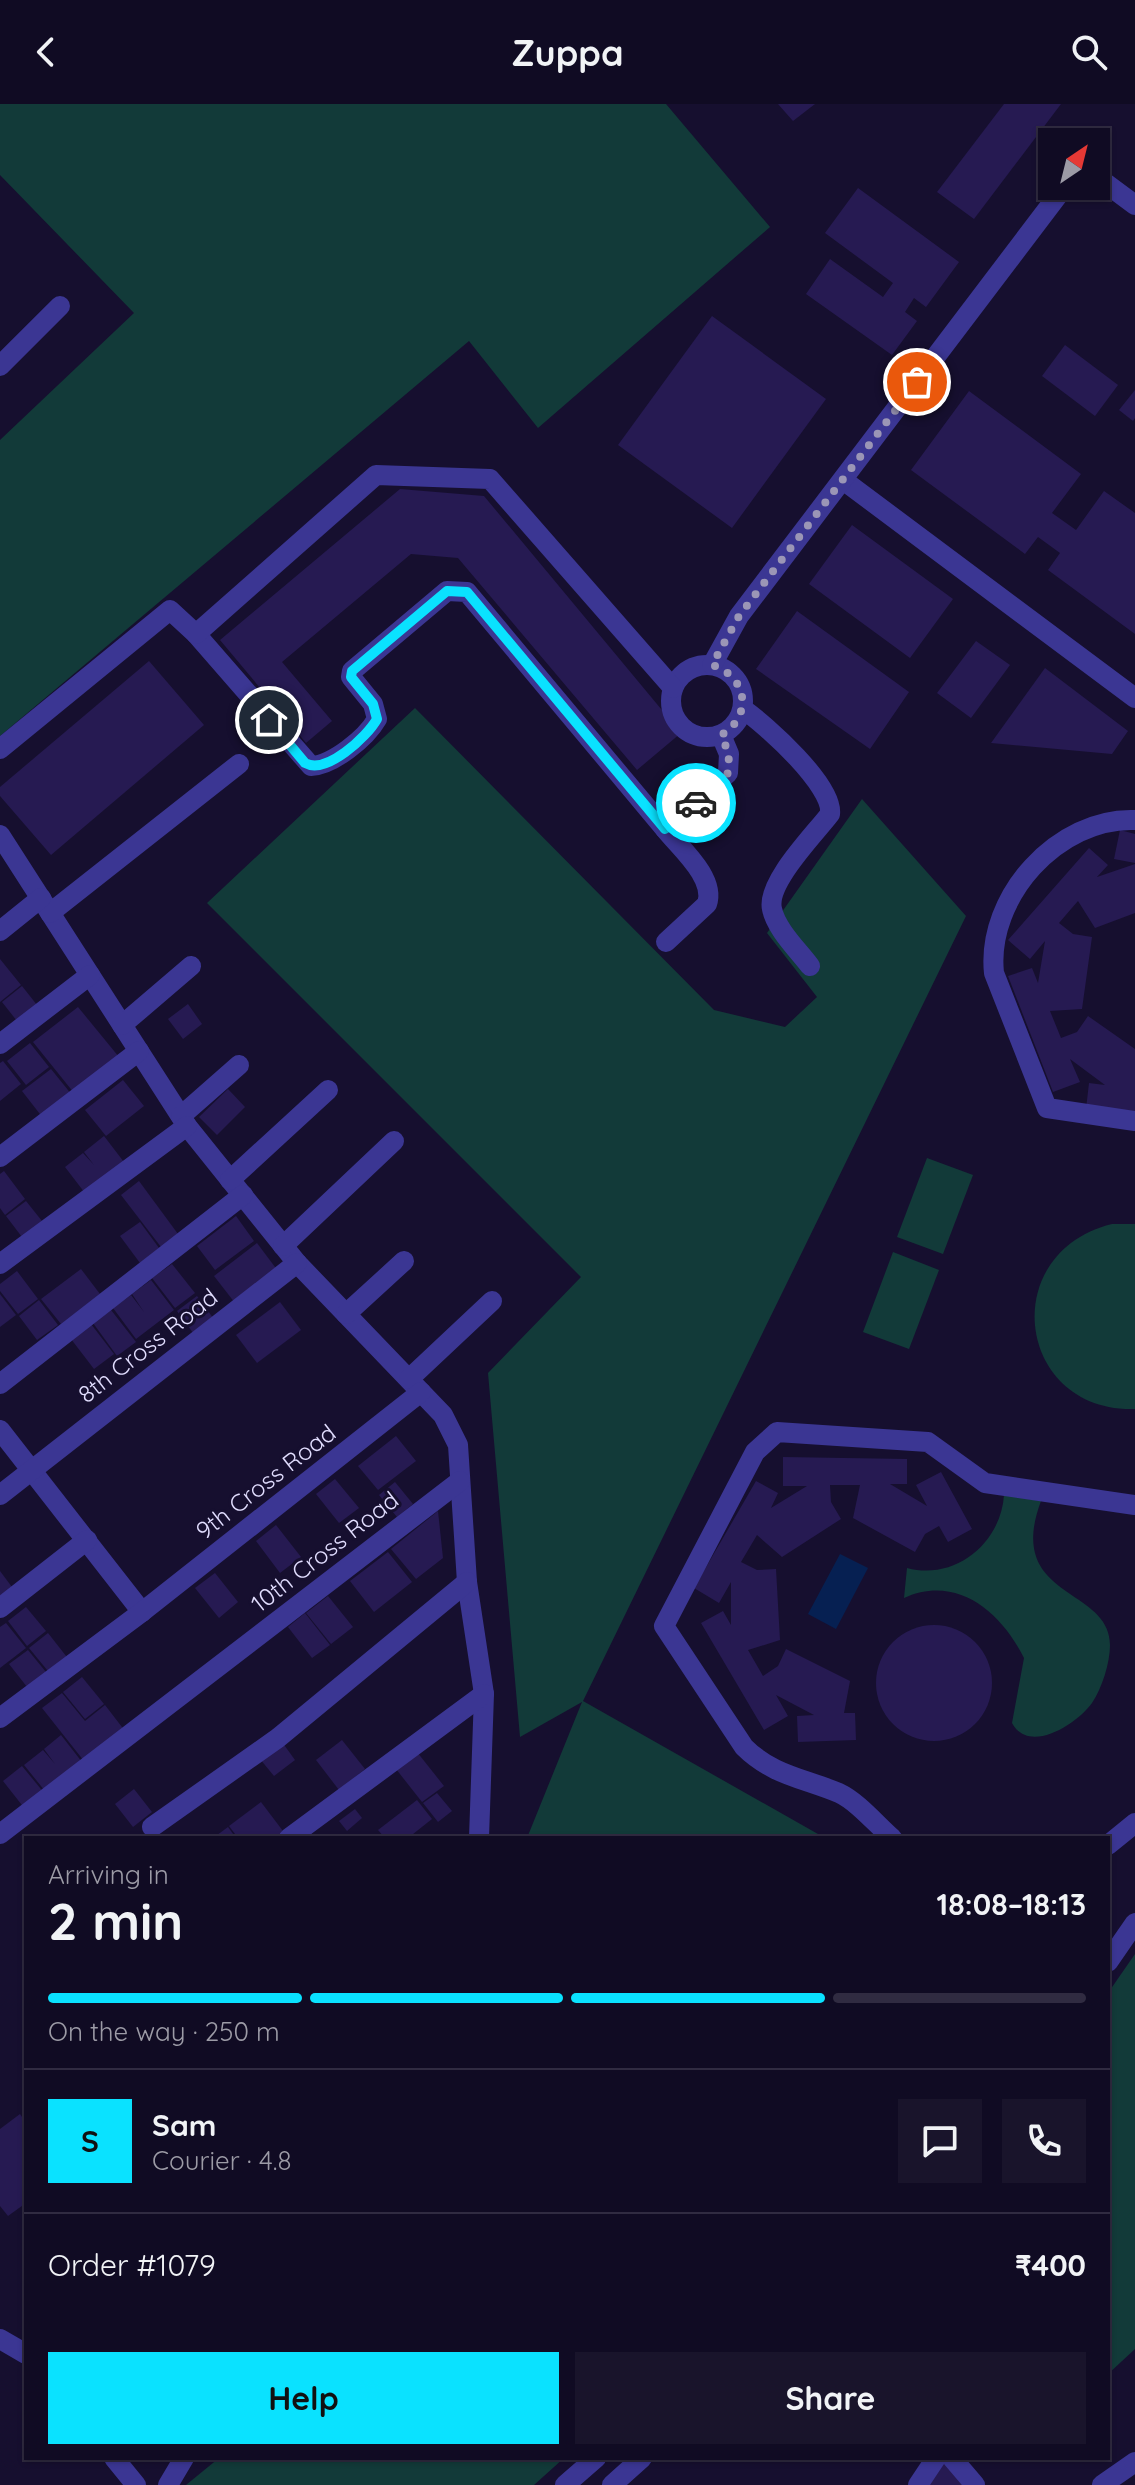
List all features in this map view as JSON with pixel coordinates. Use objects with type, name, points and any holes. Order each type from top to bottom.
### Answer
[{"type":"street","points":[[1110,186],[1135,205]]},
{"type":"street","points":[[712,665],[739,616],[1054,200]]},
{"type":"street","points":[[0,366],[60,306]]},
{"type":"street","points":[[196,634],[376,475],[490,479],[673,688]]},
{"type":"street","points":[[843,480],[1135,698]]},
{"type":"street","points":[[0,749],[170,610],[196,634],[305,763],[319,766],[371,729],[377,719],[373,704],[351,677],[352,671],[447,591],[467,592],[706,882],[707,904],[666,942]]},
{"type":"street","points":[[712,665],[733,676],[740,686],[743,709],[731,729],[721,735],[698,737],[678,723],[670,700],[673,688],[688,670],[712,665]]},
{"type":"street","points":[[743,709],[782,742],[831,806],[830,814],[787,869],[771,897],[776,919],[810,966]]},
{"type":"street","points":[[665,829],[728,773],[729,754],[721,735]]},
{"type":"street","points":[[0,931],[46,906],[239,764]]},
{"type":"street","points":[[1135,820],[1112,819],[1094,825],[1045,856],[1004,909],[995,934],[993,960],[994,973],[1047,1108],[1135,1121]]},
{"type":"street","points":[[0,835],[184,1121],[297,1263],[443,1415],[458,1445],[467,1582],[484,1694],[479,1836]]},
{"type":"street","points":[[122,1025],[191,966]]},
{"type":"street","points":[[0,1044],[90,975]]},
{"type":"street","points":[[0,1157],[139,1051]]},
{"type":"street","points":[[0,1264],[184,1121],[239,1065]]},
{"type":"street","points":[[0,1384],[237,1188],[328,1090]]},
{"type":"street","points":[[283,1246],[394,1141]]},
{"type":"street","points":[[346,1314],[404,1261]]},
{"type":"street","name":"8th Cross Road","points":[[0,1495],[297,1263]]},
{"type":"street","name":"9th Cross Road","points":[[0,1718],[142,1612],[415,1386],[492,1301]]},
{"type":"street","points":[[0,1430],[142,1612]]},
{"type":"street","points":[[890,1836],[842,1794],[781,1774],[761,1764],[744,1747],[664,1626],[755,1452],[777,1432],[928,1442],[985,1483],[1135,1505]]},
{"type":"street","name":"10th Cross Road","points":[[0,1834],[460,1481]]},
{"type":"street","points":[[0,1608],[87,1540]]},
{"type":"street","points":[[152,1827],[278,1738],[467,1582]]},
{"type":"street","points":[[300,1835],[484,1694]]},
{"type":"street","points":[[1110,1843],[1135,1823]]},
{"type":"street","points":[[1110,1959],[1135,1923]]},
{"type":"street","points":[[0,2339],[24,2353]]},
{"type":"street","points":[[116,2460],[136,2485]]},
{"type":"street","points":[[168,2485],[183,2460]]},
{"type":"street","points":[[565,2485],[594,2460]]},
{"type":"street","points":[[612,2485],[640,2460]]},
{"type":"street","points":[[918,2485],[935,2460]]},
{"type":"street","points":[[954,2460],[975,2485]]},
{"type":"street","points":[[1102,2485],[1135,2462]]},
{"type":"green space","points":[[0,104],[666,104],[770,227],[538,428],[469,341],[0,736],[0,440],[134,313],[0,175]]},
{"type":"green space","points":[[415,708],[714,1010],[785,1027],[817,997],[767,933],[862,799],[966,916],[583,1701],[821,1836],[528,1836],[582,1702],[520,1737],[488,1373],[581,1277],[207,903]]},
{"type":"green space","points":[[927,1158],[973,1175],[943,1254],[897,1237]]},
{"type":"green space","points":[[1112,1224],[1135,1224],[1135,1409],[1095,1403],[1065,1386],[1045,1360],[1035,1329],[1037,1296],[1050,1266],[1075,1240]]},
{"type":"green space","points":[[893,1252],[939,1270],[909,1349],[863,1332]]},
{"type":"green space","points":[[1004,1495],[1041,1501],[1033,1533],[1036,1557],[1047,1575],[1094,1612],[1106,1626],[1110,1645],[1105,1675],[1092,1703],[1065,1727],[1041,1736],[1020,1732],[1012,1723],[1024,1658],[990,1612],[959,1594],[942,1591],[923,1592],[904,1598],[907,1568],[925,1571],[942,1569],[958,1563],[985,1543],[1001,1512]]},
{"type":"green space","points":[[1135,1954],[1135,2349],[1110,2372],[1110,1990]]},
{"type":"green space","points":[[217,2460],[562,2460],[534,2485],[186,2485]]},
{"type":"water","points":[[840,1554],[868,1568],[836,1629],[808,1614]]},
{"type":"building","points":[[778,104],[815,104],[793,121]]},
{"type":"building","points":[[1004,104],[1061,104],[1043,128],[1038,128],[1038,134],[974,219],[937,192]]},
{"type":"building","points":[[858,188],[959,262],[926,307],[914,298],[905,312],[917,321],[892,355],[806,294],[830,259],[883,297],[893,283],[825,233]]},
{"type":"building","points":[[712,316],[826,399],[732,528],[618,445]]},
{"type":"building","points":[[1065,345],[1118,385],[1095,416],[1042,376]]},
{"type":"building","points":[[1135,390],[1135,418],[1133,421],[1119,410]]},
{"type":"building","points":[[969,391],[1081,474],[1052,513],[1076,530],[1104,491],[1135,513],[1135,634],[1048,570],[1060,553],[1038,537],[1025,554],[911,470]]},
{"type":"building","points":[[400,489],[484,496],[681,733],[637,770],[458,558],[411,554],[282,662],[332,721],[306,743],[220,640]]},
{"type":"building","points":[[852,525],[953,599],[910,658],[809,584]]},
{"type":"building","points":[[797,611],[909,692],[870,749],[756,669]]},
{"type":"building","points":[[976,641],[1010,665],[971,718],[937,693]]},
{"type":"building","points":[[149,661],[204,725],[51,855],[0,796],[0,787]]},
{"type":"building","points":[[1045,668],[1128,731],[1112,754],[991,743]]},
{"type":"building","points":[[1120,830],[1135,834],[1135,863],[1114,859]]},
{"type":"building","points":[[1089,848],[1108,865],[1097,877],[1135,864],[1135,913],[1095,928],[1078,901],[1071,909],[1059,923],[1073,934],[1092,937],[1082,1009],[1050,1011],[1061,1038],[1077,1032],[1088,1016],[1135,1049],[1135,1115],[1086,1109],[1089,1083],[1105,1085],[1070,1059],[1080,1082],[1053,1092],[1008,976],[1032,968],[1038,983],[1045,941],[1030,959],[1008,940]]},
{"type":"building","points":[[0,959],[21,985],[0,1002]]},
{"type":"building","points":[[22,986],[37,1005],[17,1021],[2,1002]]},
{"type":"building","points":[[188,1004],[202,1024],[183,1039],[168,1019]]},
{"type":"building","points":[[78,1007],[119,1057],[74,1093],[33,1042]]},
{"type":"building","points":[[30,1043],[49,1067],[26,1085],[7,1061]]},
{"type":"building","points":[[3,1061],[21,1084],[0,1101],[0,1063]]},
{"type":"building","points":[[51,1069],[72,1095],[43,1118],[22,1091]]},
{"type":"building","points":[[123,1080],[144,1106],[106,1136],[85,1110]]},
{"type":"building","points":[[228,1089],[245,1107],[217,1135],[199,1117]]},
{"type":"building","points":[[104,1136],[127,1166],[88,1197],[65,1167],[83,1153],[94,1165],[84,1152]]},
{"type":"building","points":[[4,1171],[25,1199],[5,1215],[0,1208],[0,1174]]},
{"type":"building","points":[[139,1181],[178,1234],[161,1247],[121,1195]]},
{"type":"building","points":[[26,1201],[46,1226],[25,1241],[6,1216]]},
{"type":"building","points":[[236,1216],[254,1241],[215,1270],[197,1246]]},
{"type":"building","points":[[140,1222],[159,1248],[140,1263],[120,1236]]},
{"type":"building","points":[[257,1243],[278,1271],[235,1303],[214,1276]]},
{"type":"building","points":[[172,1264],[195,1293],[175,1308],[152,1278]]},
{"type":"building","points":[[81,1269],[100,1294],[61,1324],[41,1299]]},
{"type":"building","points":[[17,1271],[38,1299],[18,1314],[0,1291],[0,1284]]},
{"type":"building","points":[[151,1280],[174,1310],[136,1339],[113,1308],[131,1295],[144,1312],[132,1294]]},
{"type":"building","points":[[0,1294],[16,1315],[0,1327]]},
{"type":"building","points":[[197,1296],[216,1322],[196,1337],[177,1311]]},
{"type":"building","points":[[39,1300],[58,1325],[37,1340],[19,1316]]},
{"type":"building","points":[[280,1302],[301,1330],[257,1363],[236,1335]]},
{"type":"building","points":[[111,1310],[136,1342],[117,1356],[93,1323]]},
{"type":"building","points":[[91,1324],[114,1354],[94,1369],[71,1339]]},
{"type":"building","points":[[396,1436],[416,1461],[378,1490],[358,1466]]},
{"type":"building","points":[[783,1457],[907,1459],[907,1484],[890,1484],[927,1506],[916,1485],[941,1472],[972,1529],[948,1542],[939,1526],[925,1534],[915,1552],[853,1518],[860,1485],[830,1485],[831,1502],[841,1519],[782,1557],[757,1535],[741,1562],[757,1570],[776,1569],[780,1640],[748,1650],[763,1676],[778,1666],[786,1649],[850,1681],[844,1713],[855,1713],[856,1740],[798,1742],[797,1716],[814,1715],[776,1695],[788,1716],[764,1730],[701,1623],[723,1611],[731,1625],[731,1582],[719,1603],[694,1588],[756,1481],[778,1493],[771,1508],[807,1486],[783,1486]]},
{"type":"building","points":[[335,1479],[359,1508],[339,1523],[316,1494]]},
{"type":"building","points":[[395,1482],[413,1504],[397,1517],[379,1495]]},
{"type":"building","points":[[438,1511],[443,1558],[416,1579],[391,1549]]},
{"type":"building","points":[[276,1525],[301,1557],[280,1573],[256,1541]]},
{"type":"building","points":[[388,1552],[412,1582],[374,1612],[350,1581]]},
{"type":"building","points":[[0,1571],[12,1587],[0,1596]]},
{"type":"building","points":[[215,1573],[238,1602],[219,1618],[195,1588]]},
{"type":"building","points":[[328,1596],[353,1627],[331,1644],[306,1613]]},
{"type":"building","points":[[26,1607],[46,1631],[27,1646],[8,1621]]},
{"type":"building","points":[[305,1613],[330,1645],[312,1658],[288,1627]]},
{"type":"building","points":[[6,1623],[26,1648],[0,1668],[0,1627]]},
{"type":"building","points":[[934,1625],[956,1629],[975,1642],[988,1661],[992,1683],[988,1705],[975,1724],[956,1737],[934,1741],[912,1737],[893,1724],[880,1705],[876,1683],[880,1661],[893,1642],[912,1629]]},
{"type":"building","points":[[48,1633],[70,1661],[52,1676],[29,1648]]},
{"type":"building","points":[[28,1650],[50,1677],[31,1692],[9,1664]]},
{"type":"building","points":[[82,1677],[104,1704],[85,1719],[63,1692]]},
{"type":"building","points":[[62,1693],[85,1721],[105,1705],[125,1731],[84,1761],[42,1708]]},
{"type":"building","points":[[61,1735],[82,1762],[45,1791],[24,1765],[43,1750],[55,1764],[44,1749]]},
{"type":"building","points":[[342,1740],[365,1769],[339,1790],[316,1760]]},
{"type":"building","points":[[282,1742],[295,1760],[274,1776],[260,1759]]},
{"type":"building","points":[[417,1752],[444,1786],[422,1802],[396,1769]]},
{"type":"building","points":[[22,1766],[45,1794],[25,1809],[3,1781]]},
{"type":"building","points":[[134,1789],[152,1812],[133,1827],[115,1804]]},
{"type":"building","points":[[437,1793],[452,1811],[438,1822],[423,1803]]},
{"type":"building","points":[[417,1800],[432,1819],[411,1836],[383,1836],[378,1830]]},
{"type":"building","points":[[261,1802],[286,1835],[236,1836],[229,1826]]},
{"type":"building","points":[[355,1809],[362,1818],[347,1831],[339,1821]]},
{"type":"building","points":[[228,1827],[235,1836],[216,1836]]},
{"type":"building","points":[[20,2114],[24,2120],[24,2204],[8,2216],[0,2206],[0,2129]]},
{"type":"building","points":[[943,2460],[968,2485],[924,2485]]},
{"type":"way so far","points":[[696,803],[728,773],[731,765],[729,754],[721,735],[739,720],[743,709],[740,686],[733,676],[712,665],[739,616],[917,382]]},
{"type":"route","points":[[269,720],[305,763],[311,766],[325,764],[371,729],[377,719],[373,704],[351,677],[352,671],[447,591],[457,589],[467,592],[665,829],[696,803]]}]
